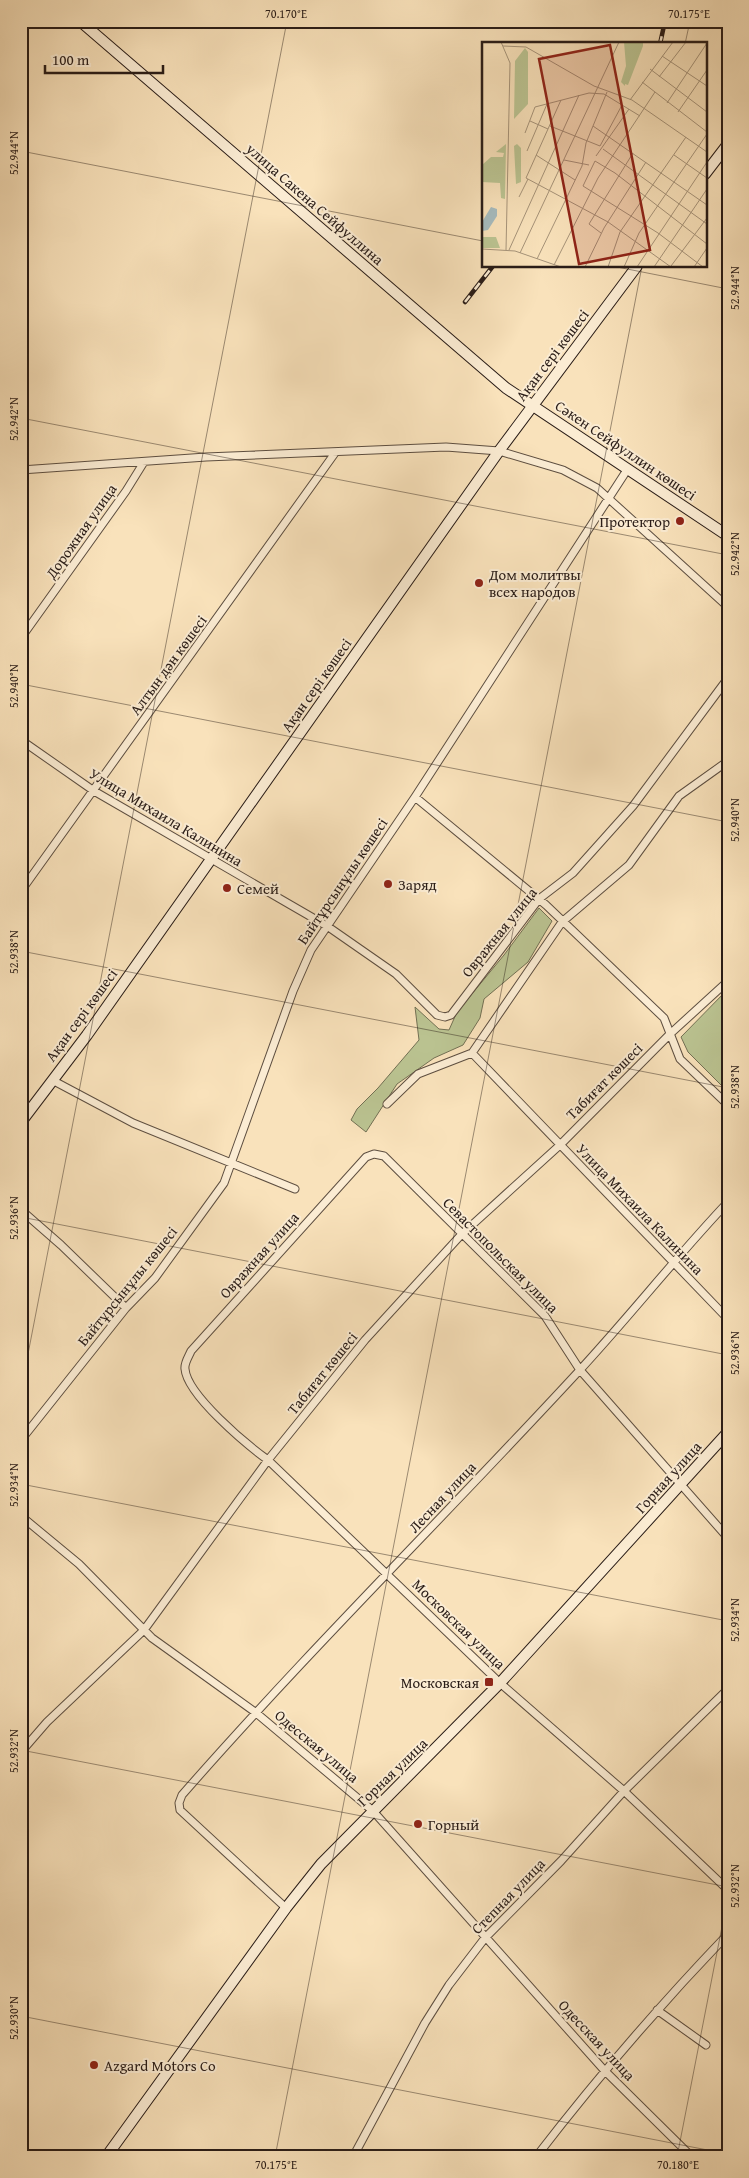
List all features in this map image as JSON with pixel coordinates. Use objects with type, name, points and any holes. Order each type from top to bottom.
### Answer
[{"type":"street","name":"улица Сакена Сейфуллина","points":[[80,21],[506,388],[533,406]]},
{"type":"street","points":[[706,173],[728,144]]},
{"type":"street","name":"Ақан сері көшесі","points":[[21,1122],[210,860],[499,451],[636,268]]},
{"type":"street","name":"Сәкен Сейфуллин көшесі","points":[[533,406],[728,536]]},
{"type":"street","points":[[21,470],[206,458],[335,454],[446,447],[499,451],[563,470],[598,488],[728,607]]},
{"type":"street","name":"Алтын дән көшесі","points":[[21,891],[335,454]]},
{"type":"street","name":"Дорожная улица","points":[[21,638],[126,491],[144,462]]},
{"type":"street","name":"Байтұрсынұлы көшесі","points":[[21,1440],[126,1308],[155,1278],[224,1183],[293,991],[312,950],[415,797],[627,470]]},
{"type":"street","name":"Овражная улица","points":[[327,926],[396,974],[437,1015],[444,1017],[451,1015],[539,899],[574,873],[633,806],[728,678]]},
{"type":"street","name":"Улица Михаила Калинина","points":[[21,740],[94,791],[210,860],[327,926]]},
{"type":"street","points":[[387,1104],[418,1074],[472,1053],[562,922],[629,865],[679,796],[728,760]]},
{"type":"street","points":[[415,797],[539,899],[664,1018],[680,1059],[728,1105]]},
{"type":"street","name":"Табиғат көшесі","points":[[21,1752],[47,1722],[144,1630],[268,1460],[365,1340],[461,1235],[560,1145],[670,1034],[728,981]]},
{"type":"street","name":"Улица Михаила Калинина","points":[[472,1053],[728,1319]]},
{"type":"street","points":[[52,1080],[133,1123],[294,1189]]},
{"type":"street","name":"Овражная улица","points":[[184,1366],[191,1351],[366,1157],[374,1154],[384,1156]]},
{"type":"street","name":"Севастопольская улица","points":[[384,1156],[461,1235],[545,1316],[580,1370],[682,1483],[728,1538]]},
{"type":"street","name":"Лесная улица","points":[[286,1908],[180,1810],[179,1803],[182,1795],[255,1712],[580,1370],[672,1262],[728,1202]]},
{"type":"street","points":[[21,1210],[126,1308]]},
{"type":"street","name":"Московская улица","points":[[184,1366],[186,1374],[214,1413],[235,1435],[268,1460],[500,1684],[624,1791],[728,1890]]},
{"type":"street","name":"Горная улица","points":[[106,2157],[286,1908],[322,1864],[500,1684],[728,1432]]},
{"type":"street","name":"Одесская улица","points":[[21,1516],[79,1564],[144,1630],[255,1712],[373,1811],[604,2070],[692,2157]]},
{"type":"street","name":"Степная улица","points":[[353,2157],[425,2023],[449,1985],[486,1938],[561,1861],[624,1791],[728,1689]]},
{"type":"street","points":[[536,2157],[604,2070],[728,1934]]},
{"type":"street","points":[[657,2010],[706,2045]]},
{"type":"green space","points":[[539,908],[552,921],[528,962],[484,999],[480,1018],[463,1045],[434,1058],[397,1084],[366,1132],[351,1120],[357,1109],[378,1088],[419,1040],[415,1007],[439,1029],[449,1030],[457,1012],[504,955]]},
{"type":"green space","points":[[728,989],[728,1092],[688,1052],[681,1037]]},
{"type":"railway","points":[[660,42],[665,21]]},
{"type":"railway","points":[[465,302],[491,268]]},
{"type":"place","name":"Протектор","points":[[680,521]]},
{"type":"place","name":"Дом молитвы всех народов","points":[[479,583]]},
{"type":"place","name":"Заряд","points":[[388,884]]},
{"type":"place","name":"Семей","points":[[227,888]]},
{"type":"place","name":"Московская","points":[[489,1682]]},
{"type":"place","name":"Горный","points":[[418,1824]]},
{"type":"place","name":"Azgard Motors Co","points":[[94,2065]]}]
